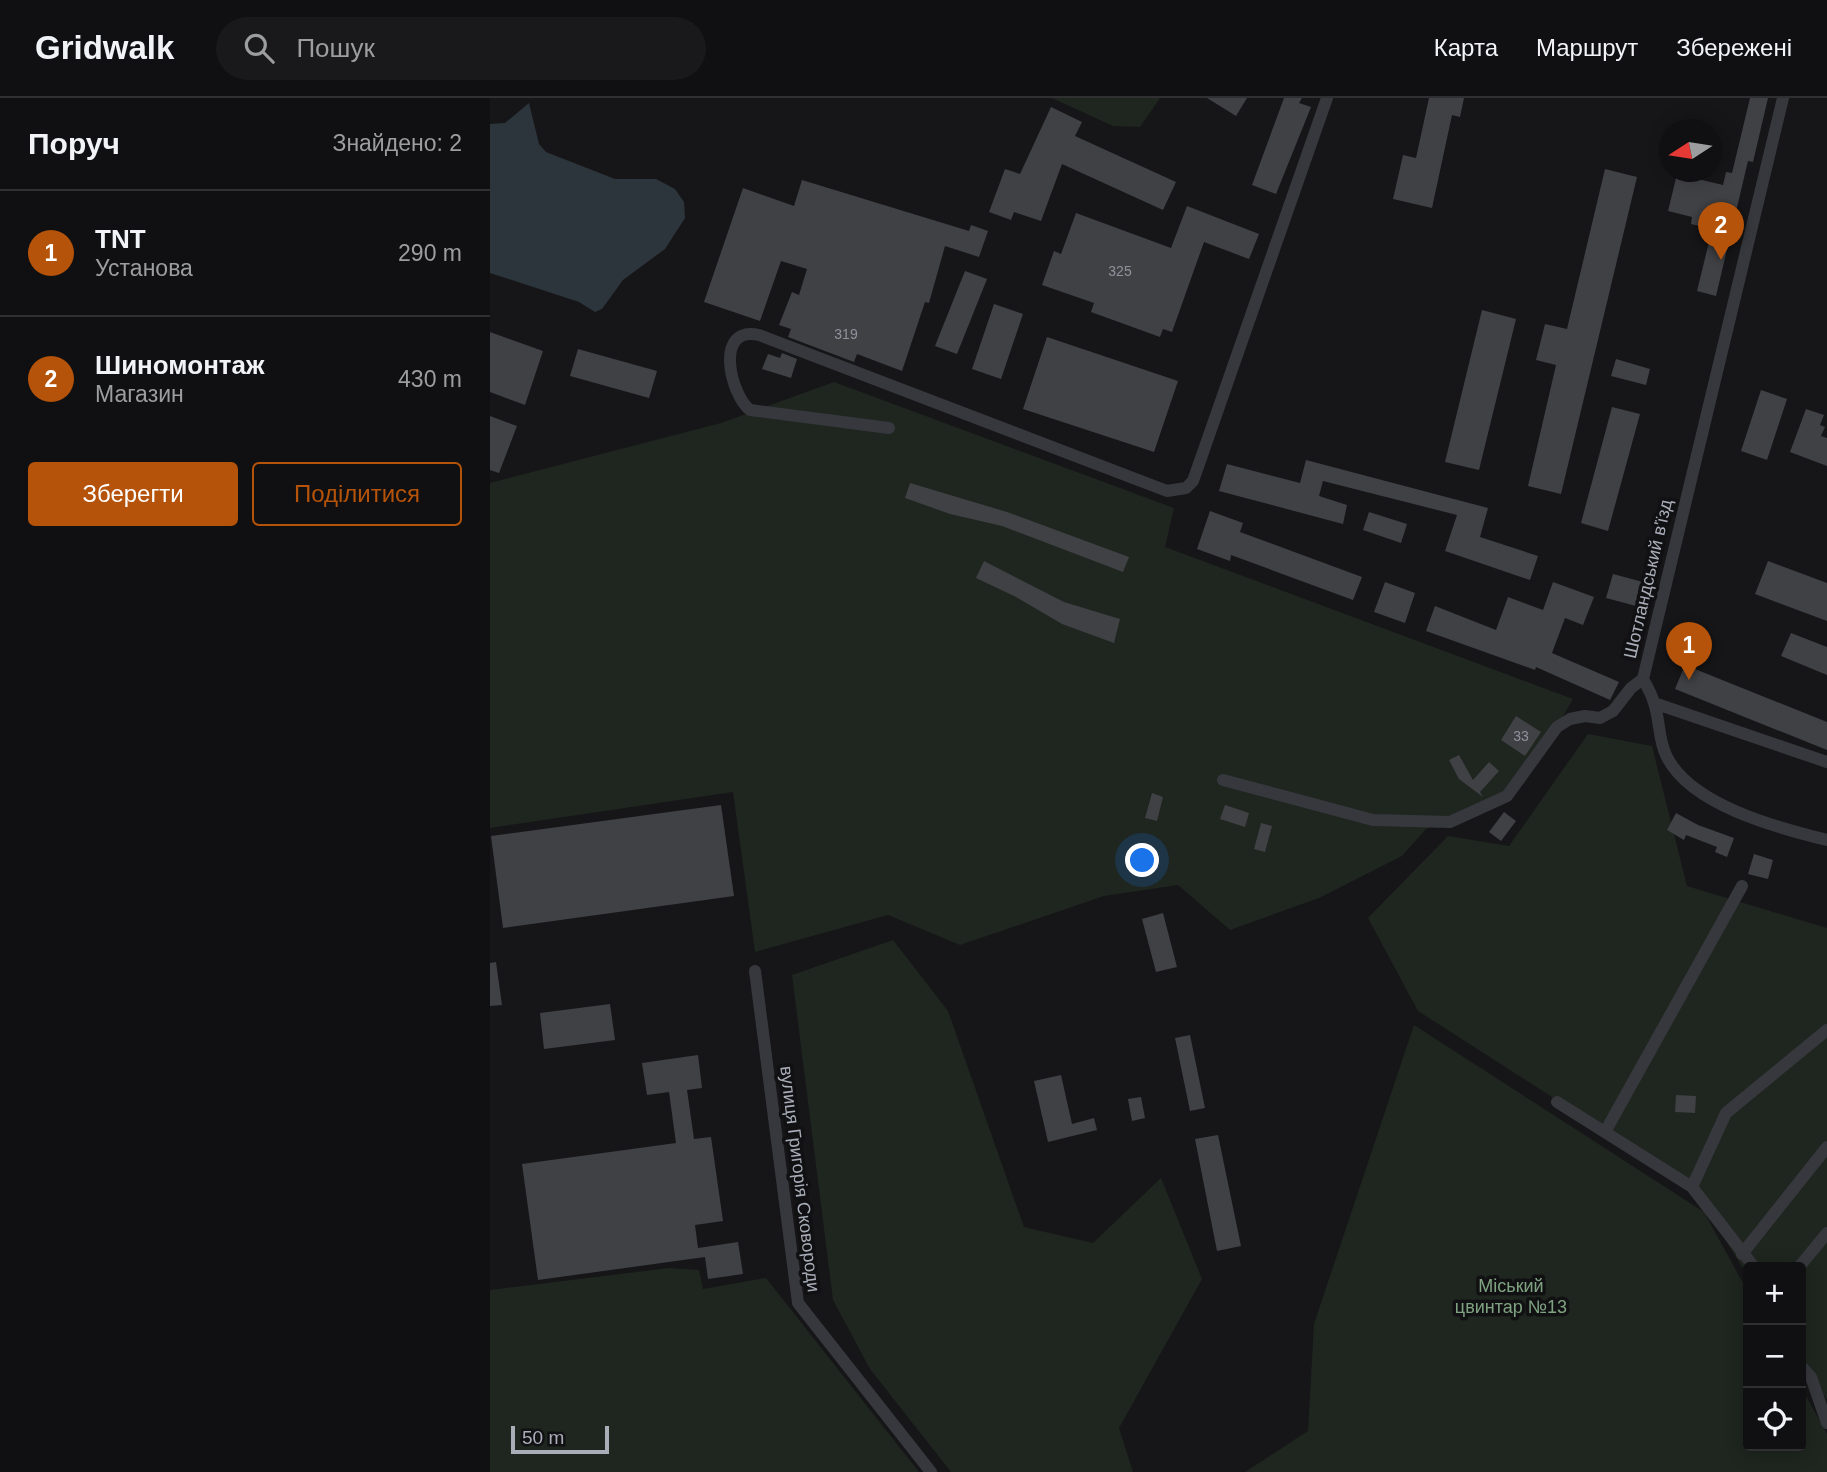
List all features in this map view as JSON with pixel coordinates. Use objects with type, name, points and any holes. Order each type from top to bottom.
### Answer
[{"type":"street","points":[[889,428],[750,410],[742,401],[729,357],[733,343],[744,334],[759,335],[1167,491],[1186,488],[1193,481],[1327,98]]},
{"type":"street","name":"Шотландський в'їзд","points":[[1223,780],[1373,820],[1450,822],[1507,796],[1557,727],[1570,719],[1585,716],[1600,718],[1613,711],[1631,688],[1643,679],[1762,174],[1783,98]]},
{"type":"street","points":[[1643,679],[1654,703],[1659,737],[1667,757],[1680,775],[1742,816],[1827,840]]},
{"type":"street","points":[[1654,703],[1827,762]]},
{"type":"street","points":[[1605,1132],[1742,886]]},
{"type":"street","name":"вулиця Григорія Сковороди","points":[[755,971],[798,1304],[931,1472]]},
{"type":"street","points":[[1692,1187],[1726,1113],[1827,1030]]},
{"type":"street","points":[[1557,1102],[1692,1187],[1749,1262]]},
{"type":"street","points":[[1742,1254],[1827,1147]]},
{"type":"street","points":[[1803,1262],[1827,1233]]},
{"type":"street","points":[[1806,1372],[1823,1396],[1827,1423]]},
{"type":"green space","points":[[1052,98],[1160,98],[1140,127],[1113,126]]},
{"type":"green space","points":[[834,382],[1174,508],[1165,547],[1573,699],[1524,784],[1426,829],[1402,856],[1319,898],[1230,930],[1178,885],[1104,896],[960,945],[888,915],[755,952],[733,792],[490,828],[490,483],[721,423]]},
{"type":"green space","points":[[1588,734],[1652,746],[1687,886],[1827,928],[1827,1400],[1806,1367],[1806,1262],[1743,1262],[1743,1268],[1692,1187],[1418,1011],[1368,918],[1448,836],[1509,846]]},
{"type":"green space","points":[[893,940],[948,1011],[1024,1227],[1093,1243],[1161,1178],[1202,1279],[1119,1428],[1133,1472],[951,1472],[870,1369],[833,1300],[792,975]]},
{"type":"green space","name":"Міський цвинтар №13","points":[[1414,1025],[1704,1212],[1743,1283],[1743,1451],[1806,1451],[1806,1396],[1827,1434],[1827,1472],[1245,1472],[1308,1431],[1314,1324]]},
{"type":"green space","points":[[669,1268],[699,1270],[703,1289],[766,1278],[919,1472],[490,1472],[490,1290]]},
{"type":"shaded area","points":[[529,103],[539,144],[546,152],[615,179],[656,179],[675,189],[684,202],[685,218],[665,249],[623,280],[602,309],[595,312],[579,302],[490,273],[490,124],[505,123]]},
{"type":"building","points":[[1207,98],[1247,98],[1236,116]]},
{"type":"building","points":[[1284,98],[1302,98],[1299,103],[1311,107],[1276,194],[1252,185]]},
{"type":"building","points":[[1429,98],[1464,98],[1460,117],[1452,115],[1432,208],[1393,199],[1403,155],[1416,158]]},
{"type":"building","points":[[1750,98],[1768,98],[1753,162],[1748,161],[1716,296],[1697,291],[1709,242],[1704,241],[1708,228],[1691,224],[1692,217],[1668,211],[1675,182],[1710,182],[1723,185],[1726,172],[1732,173]]},
{"type":"building","points":[[1051,107],[1082,122],[1075,136],[1176,182],[1163,210],[1062,164],[1041,221],[1014,212],[1011,220],[989,212],[1005,169],[1020,174]]},
{"type":"building","points":[[1605,169],[1637,177],[1561,494],[1528,486],[1556,365],[1536,360],[1545,324],[1567,329]]},
{"type":"building","points":[[802,180],[969,231],[971,225],[988,231],[979,257],[945,246],[929,303],[925,302],[902,371],[857,354],[854,362],[788,337],[791,329],[779,325],[792,292],[799,295],[807,269],[781,261],[760,321],[704,302],[743,188],[794,206]]},
{"type":"building","points":[[1187,206],[1259,234],[1249,259],[1204,242],[1172,332],[1163,329],[1160,337],[1091,312],[1094,303],[1042,285],[1054,251],[1061,254],[1076,213],[1171,248]]},
{"type":"building","points":[[965,271],[987,279],[957,354],[935,346]]},
{"type":"building","points":[[994,304],[1023,314],[1001,379],[972,369]]},
{"type":"building","points":[[1482,310],[1516,319],[1479,470],[1445,462]]},
{"type":"building","points":[[490,332],[543,351],[525,405],[490,392]]},
{"type":"building","points":[[1047,337],[1178,381],[1154,452],[1023,409]]},
{"type":"building","points":[[578,349],[657,371],[649,398],[570,376]]},
{"type":"building","points":[[782,353],[797,359],[791,378],[762,369],[768,354],[780,358]]},
{"type":"building","points":[[1616,359],[1650,369],[1646,385],[1611,376]]},
{"type":"building","points":[[1761,390],[1787,399],[1767,460],[1741,451]]},
{"type":"building","points":[[1612,407],[1640,414],[1608,531],[1581,523]]},
{"type":"building","points":[[1806,409],[1824,415],[1820,425],[1825,427],[1821,436],[1827,438],[1827,466],[1790,452]]},
{"type":"building","points":[[490,416],[517,426],[499,473],[490,470]]},
{"type":"building","points":[[1306,460],[1488,508],[1480,537],[1538,556],[1530,580],[1445,551],[1457,515],[1323,481],[1319,496],[1347,505],[1343,524],[1219,491],[1227,464],[1300,483]]},
{"type":"building","points":[[910,483],[1007,512],[1129,557],[1123,572],[1002,526],[950,514],[905,498]]},
{"type":"building","points":[[1210,511],[1243,523],[1240,532],[1362,577],[1353,600],[1231,555],[1230,561],[1197,549]]},
{"type":"building","points":[[1369,512],[1407,524],[1401,543],[1363,530]]},
{"type":"building","points":[[984,561],[1064,602],[1120,619],[1114,643],[1062,624],[1016,597],[976,578]]},
{"type":"building","points":[[1768,561],[1827,583],[1827,621],[1755,594]]},
{"type":"building","points":[[1613,574],[1643,582],[1636,606],[1606,598]]},
{"type":"building","points":[[1385,582],[1415,593],[1405,623],[1374,612]]},
{"type":"building","points":[[1553,582],[1594,597],[1583,625],[1565,618],[1552,653],[1619,682],[1610,700],[1536,667],[1535,670],[1426,631],[1435,606],[1496,630],[1508,597],[1543,610]]},
{"type":"building","points":[[1791,633],[1827,647],[1827,675],[1781,656]]},
{"type":"building","points":[[1685,665],[1827,722],[1827,750],[1675,689]]},
{"type":"building","points":[[1516,716],[1541,732],[1525,756],[1501,740]]},
{"type":"building","points":[[1459,755],[1473,780],[1489,762],[1499,771],[1480,792],[1483,797],[1459,779],[1449,760]]},
{"type":"building","points":[[1152,793],[1163,797],[1157,821],[1145,818]]},
{"type":"building","points":[[721,805],[734,896],[503,928],[491,836]]},
{"type":"building","points":[[1225,805],[1249,813],[1245,827],[1220,819]]},
{"type":"building","points":[[1504,812],[1516,821],[1501,841],[1489,832]]},
{"type":"building","points":[[1676,813],[1698,825],[1734,838],[1727,857],[1715,852],[1717,847],[1686,835],[1684,840],[1667,830]]},
{"type":"building","points":[[1261,823],[1272,826],[1265,852],[1254,849]]},
{"type":"building","points":[[1754,854],[1773,860],[1768,879],[1748,874]]},
{"type":"building","points":[[1163,913],[1177,967],[1156,972],[1142,919]]},
{"type":"building","points":[[496,962],[502,1005],[490,1006],[490,963]]},
{"type":"building","points":[[610,1004],[615,1040],[544,1049],[540,1013]]},
{"type":"building","points":[[1190,1035],[1205,1108],[1190,1111],[1175,1038]]},
{"type":"building","points":[[698,1055],[702,1088],[687,1090],[694,1139],[711,1137],[723,1221],[695,1225],[698,1248],[738,1242],[743,1274],[708,1279],[705,1257],[538,1280],[522,1164],[676,1143],[669,1092],[647,1095],[642,1063]]},
{"type":"building","points":[[1061,1075],[1072,1124],[1094,1118],[1097,1130],[1048,1142],[1034,1081]]},
{"type":"building","points":[[1676,1095],[1696,1096],[1695,1113],[1675,1112]]},
{"type":"building","points":[[1141,1097],[1145,1118],[1132,1121],[1128,1099]]},
{"type":"building","points":[[1218,1135],[1241,1246],[1217,1251],[1195,1139]]},
{"type":"place","name":"Шиномонтаж","points":[[1721,260]]},
{"type":"place","name":"TNT","points":[[1689,680]]}]
